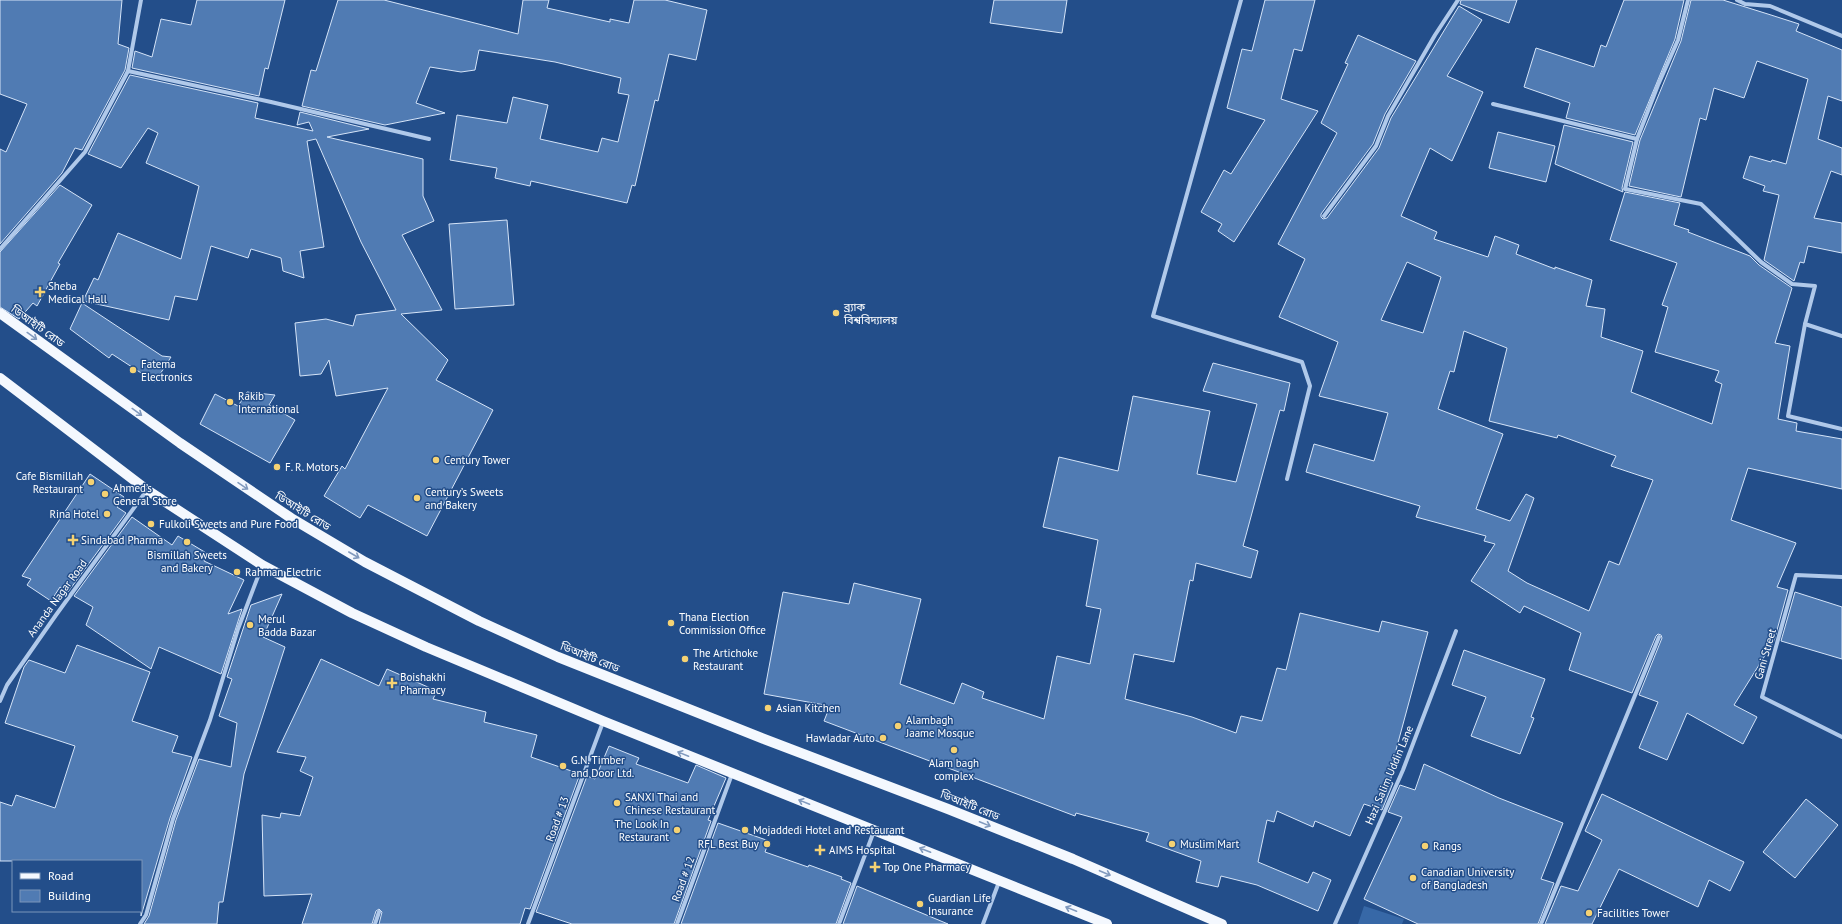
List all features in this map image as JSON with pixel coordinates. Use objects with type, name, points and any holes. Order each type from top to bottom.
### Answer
[{"type":"main road","name":"ডিআইটি রোড","points":[[0,313],[180,444],[291,518],[365,562],[466,615],[558,657],[764,739],[956,812],[1074,859],[1222,924]]},
{"type":"main road","points":[[0,378],[148,490],[262,565],[352,613],[426,647],[603,721],[1107,924]]},
{"type":"street","points":[[0,249],[85,152],[128,71],[141,0]]},
{"type":"street","points":[[1241,0],[1153,316],[1302,362],[1310,386],[1287,479]]},
{"type":"street","points":[[1324,216],[1376,146],[1388,116],[1435,35],[1458,0]]},
{"type":"street","points":[[1688,0],[1678,40],[1658,85],[1637,139],[1625,189],[1701,204],[1761,262],[1792,284],[1815,286],[1805,324],[1788,416],[1842,429]]},
{"type":"street","points":[[1737,0],[1745,4],[1770,6],[1842,36]]},
{"type":"street","points":[[128,71],[271,102],[428,139]]},
{"type":"street","points":[[1494,104],[1637,139]]},
{"type":"street","points":[[1805,324],[1842,336]]},
{"type":"street","name":"Ananda Nagar Road","points":[[0,701],[7,685],[56,615],[148,490]]},
{"type":"street","points":[[140,924],[146,915],[173,819],[210,720],[238,629],[262,565]]},
{"type":"street","name":"Gani Street","points":[[1842,577],[1796,575],[1762,697],[1842,737]]},
{"type":"street","name":"Hazi Salim Uddin Lane","points":[[1335,924],[1403,770],[1456,630]]},
{"type":"street","points":[[1541,924],[1659,637]]},
{"type":"street","name":"Road # 13","points":[[528,924],[603,721]]},
{"type":"street","name":"Road # 12","points":[[677,924],[732,773]]},
{"type":"street","points":[[839,924],[874,830]]},
{"type":"street","points":[[983,924],[999,880]]},
{"type":"street","points":[[375,924],[379,912]]},
{"type":"shaded area","points":[[1364,906],[1404,919],[1402,924],[1358,924]]},
{"type":"building","points":[[0,0],[122,0],[118,44],[129,48],[125,70],[82,150],[75,148],[62,173],[0,244],[0,149],[6,152],[27,104],[0,94]]},
{"type":"building","points":[[197,0],[285,0],[268,69],[265,68],[259,96],[132,68],[135,51],[152,57],[161,19],[191,25]]},
{"type":"building","points":[[338,0],[384,0],[518,34],[523,0],[549,0],[547,8],[610,22],[610,19],[629,23],[634,0],[665,0],[707,10],[696,60],[669,54],[658,101],[655,100],[635,186],[632,185],[627,203],[531,181],[530,186],[495,178],[497,168],[450,160],[457,115],[507,123],[513,97],[548,105],[540,139],[598,152],[602,138],[618,142],[629,95],[618,93],[621,78],[555,62],[479,50],[475,70],[461,72],[430,67],[416,103],[445,113],[385,125],[302,106],[311,70],[316,71]]},
{"type":"building","points":[[994,0],[1067,0],[1062,33],[990,23]]},
{"type":"building","points":[[1265,0],[1315,0],[1302,51],[1294,49],[1281,99],[1318,111],[1234,242],[1218,231],[1222,224],[1201,212],[1224,170],[1231,174],[1265,120],[1227,108],[1242,49],[1252,51]]},
{"type":"building","points":[[1461,0],[1517,0],[1509,23],[1460,4]]},
{"type":"building","points":[[1624,0],[1684,0],[1675,39],[1635,135],[1566,118],[1570,103],[1524,87],[1536,48],[1594,67],[1601,45],[1606,47]]},
{"type":"building","points":[[1691,0],[1723,0],[1799,24],[1796,31],[1842,50],[1842,101],[1828,96],[1818,139],[1842,148],[1842,175],[1831,171],[1814,218],[1842,223],[1842,253],[1808,246],[1804,263],[1800,262],[1794,281],[1764,260],[1779,195],[1763,191],[1765,186],[1743,178],[1750,156],[1771,162],[1772,160],[1786,164],[1808,79],[1757,61],[1744,98],[1714,88],[1706,120],[1700,118],[1681,197],[1629,186],[1640,140],[1681,41]]},
{"type":"building","points":[[1459,6],[1482,20],[1447,76],[1483,92],[1452,161],[1430,148],[1401,216],[1437,232],[1434,239],[1488,257],[1495,236],[1519,245],[1516,254],[1555,269],[1555,267],[1592,280],[1586,306],[1605,309],[1601,337],[1643,351],[1631,392],[1712,424],[1722,384],[1715,381],[1719,371],[1655,352],[1668,307],[1662,305],[1677,263],[1610,240],[1625,192],[1680,203],[1674,225],[1750,256],[1759,265],[1792,288],[1775,343],[1790,346],[1778,419],[1797,423],[1796,431],[1842,439],[1842,489],[1748,468],[1731,520],[1796,543],[1777,587],[1788,590],[1774,641],[1734,705],[1757,717],[1743,744],[1687,713],[1667,760],[1639,748],[1658,702],[1639,695],[1662,638],[1661,635],[1658,634],[1656,636],[1632,693],[1569,670],[1581,633],[1524,606],[1520,613],[1471,581],[1495,544],[1484,541],[1486,536],[1416,517],[1420,506],[1306,472],[1314,444],[1374,461],[1388,413],[1319,396],[1338,342],[1279,317],[1305,259],[1278,244],[1337,133],[1321,123],[1348,64],[1345,63],[1358,35],[1416,61],[1385,114],[1373,144],[1321,214],[1323,219],[1327,218],[1379,148],[1391,118]],"holes":[[[1407,262],[1441,277],[1423,333],[1381,320]],[[1464,331],[1507,348],[1489,421],[1557,438],[1558,435],[1616,456],[1611,466],[1653,480],[1619,565],[1609,561],[1589,611],[1527,583],[1508,571],[1534,498],[1526,494],[1510,521],[1476,509],[1503,434],[1438,409],[1450,371],[1454,372]]]},
{"type":"building","points":[[130,75],[258,103],[255,118],[313,131],[309,122],[297,125],[300,112],[369,129],[327,137],[423,159],[423,196],[434,221],[402,235],[442,310],[401,314],[448,360],[436,380],[493,410],[427,536],[368,505],[360,518],[324,496],[342,466],[345,469],[388,388],[336,396],[329,360],[321,374],[300,376],[295,323],[326,319],[353,326],[356,315],[396,310],[361,242],[316,139],[307,141],[324,247],[300,251],[304,278],[283,271],[281,258],[251,249],[248,258],[211,246],[197,300],[175,296],[169,320],[83,301],[94,278],[98,280],[118,233],[181,259],[199,186],[146,163],[158,133],[148,128],[121,168],[88,154]]},
{"type":"building","points":[[1564,125],[1633,142],[1622,188],[1623,192],[1555,164]]},
{"type":"building","points":[[1498,132],[1555,146],[1546,182],[1489,168]]},
{"type":"building","points":[[60,185],[92,205],[58,263],[60,264],[37,306],[33,303],[19,319],[0,307],[0,252]]},
{"type":"building","points":[[507,220],[514,305],[455,309],[449,224]]},
{"type":"building","points":[[82,303],[162,356],[171,357],[155,382],[112,354],[109,358],[70,329]]},
{"type":"building","points":[[1213,363],[1290,383],[1284,411],[1280,410],[1243,546],[1258,551],[1251,578],[1196,563],[1193,581],[1190,580],[1174,662],[1134,654],[1125,699],[1192,717],[1236,733],[1241,716],[1262,721],[1277,668],[1286,670],[1300,613],[1379,632],[1382,621],[1428,632],[1396,750],[1398,751],[1390,782],[1393,783],[1382,810],[1364,804],[1350,836],[1315,821],[1313,827],[1277,811],[1274,822],[1267,820],[1258,862],[1308,883],[1313,872],[1331,880],[1318,911],[1257,885],[1221,876],[1218,887],[1196,882],[1201,861],[1146,841],[1149,833],[1076,813],[1075,816],[824,721],[830,706],[764,694],[783,592],[849,604],[854,583],[921,599],[900,684],[954,704],[962,683],[984,692],[982,698],[1044,719],[1057,656],[1090,664],[1101,609],[1086,606],[1098,540],[1043,527],[1059,457],[1118,471],[1133,396],[1210,411],[1197,474],[1236,482],[1257,404],[1203,391]]},
{"type":"building","points":[[247,392],[275,395],[269,405],[295,420],[270,463],[200,424],[215,394],[238,406]]},
{"type":"building","points":[[90,474],[124,497],[117,507],[126,513],[68,592],[60,587],[51,601],[27,585],[31,579],[22,576]]},
{"type":"building","points":[[132,517],[172,545],[178,536],[208,554],[204,561],[244,580],[228,614],[242,609],[221,674],[159,647],[151,669],[86,625],[93,607],[74,596]]},
{"type":"building","points":[[1795,592],[1842,607],[1842,659],[1781,641]]},
{"type":"building","points":[[282,594],[263,637],[285,647],[244,774],[223,902],[219,902],[217,924],[144,924],[149,916],[176,820],[199,759],[231,767],[237,723],[219,716],[232,679],[227,677],[251,605]]},
{"type":"building","points":[[77,645],[150,672],[132,721],[178,736],[172,752],[192,757],[170,818],[141,916],[142,860],[0,861],[0,802],[12,806],[16,795],[55,808],[75,746],[5,723],[24,667],[29,660],[65,673]]},
{"type":"building","points":[[1464,650],[1545,679],[1531,717],[1534,718],[1520,754],[1471,736],[1486,697],[1452,685]]},
{"type":"building","points":[[321,659],[379,686],[387,669],[437,691],[433,699],[486,712],[484,722],[537,735],[531,757],[580,774],[530,909],[525,908],[520,924],[379,924],[382,912],[379,909],[376,911],[372,924],[302,924],[312,894],[264,896],[262,815],[280,818],[281,813],[300,816],[313,777],[300,771],[306,757],[277,752]]},
{"type":"building","points":[[609,746],[639,758],[636,764],[688,783],[696,765],[726,778],[708,820],[711,821],[674,924],[572,924],[536,912],[587,776],[595,779]]},
{"type":"building","points":[[1424,764],[1499,798],[1563,823],[1541,879],[1554,883],[1538,924],[1418,924],[1364,899],[1402,817],[1388,812],[1400,785],[1415,790]]},
{"type":"building","points":[[1602,794],[1744,862],[1730,891],[1709,880],[1698,907],[1619,869],[1592,924],[1545,924],[1561,886],[1578,891],[1602,840],[1585,831]]},
{"type":"building","points":[[1806,799],[1838,825],[1795,878],[1763,852]]},
{"type":"building","points":[[718,823],[769,841],[765,852],[808,867],[809,865],[842,877],[841,879],[851,883],[836,924],[681,924]]},
{"type":"building","points":[[857,886],[948,924],[843,924]]},
{"type":"place","name":"Sheba Medical Hall","points":[[40,292]]},
{"type":"place","name":"ব্র্যাক বিশ্ববিদ্যালয়","points":[[836,313]]},
{"type":"place","name":"Fatema Electronics","points":[[133,370]]},
{"type":"place","name":"Rakib International","points":[[230,402]]},
{"type":"place","name":"Century Tower","points":[[436,460]]},
{"type":"place","name":"F. R. Motors","points":[[277,467]]},
{"type":"place","name":"Cafe Bismillah Restaurant","points":[[91,482]]},
{"type":"place","name":"Ahmed’s General Store","points":[[105,494]]},
{"type":"place","name":"Century’s Sweets and Bakery","points":[[417,498]]},
{"type":"place","name":"Rina Hotel","points":[[107,514]]},
{"type":"place","name":"Fulkoli Sweets and Pure Food","points":[[151,524]]},
{"type":"place","name":"Sindabad Pharma","points":[[73,540]]},
{"type":"place","name":"Bismillah Sweets and Bakery","points":[[187,542]]},
{"type":"place","name":"Rahman Electric","points":[[237,572]]},
{"type":"place","name":"Thana Election Commission Office","points":[[671,623]]},
{"type":"place","name":"Merul Badda Bazar","points":[[250,625]]},
{"type":"place","name":"The Artichoke Restaurant","points":[[685,659]]},
{"type":"place","name":"Boishakhi Pharmacy","points":[[392,683]]},
{"type":"place","name":"Asian Kitchen","points":[[768,708]]},
{"type":"place","name":"Alambagh Jaame Mosque","points":[[898,726]]},
{"type":"place","name":"Hawladar Auto","points":[[883,738]]},
{"type":"place","name":"Alam bagh complex","points":[[954,750]]},
{"type":"place","name":"G.N. Timber and Door Ltd.","points":[[563,766]]},
{"type":"place","name":"SANXI Thai and Chinese Restaurant","points":[[617,803]]},
{"type":"place","name":"The Look In Restaurant","points":[[677,830]]},
{"type":"place","name":"Mojaddedi Hotel and Restaurant","points":[[745,830]]},
{"type":"place","name":"RFL Best Buy","points":[[767,844]]},
{"type":"place","name":"Muslim Mart","points":[[1172,844]]},
{"type":"place","name":"Rangs","points":[[1425,846]]},
{"type":"place","name":"AIMS Hospital","points":[[820,850]]},
{"type":"place","name":"Top One Pharmacy","points":[[875,867]]},
{"type":"place","name":"Canadian University of Bangladesh","points":[[1413,878]]},
{"type":"place","name":"Guardian Life Insurance","points":[[920,904]]},
{"type":"place","name":"Facilities Tower","points":[[1589,913]]}]
